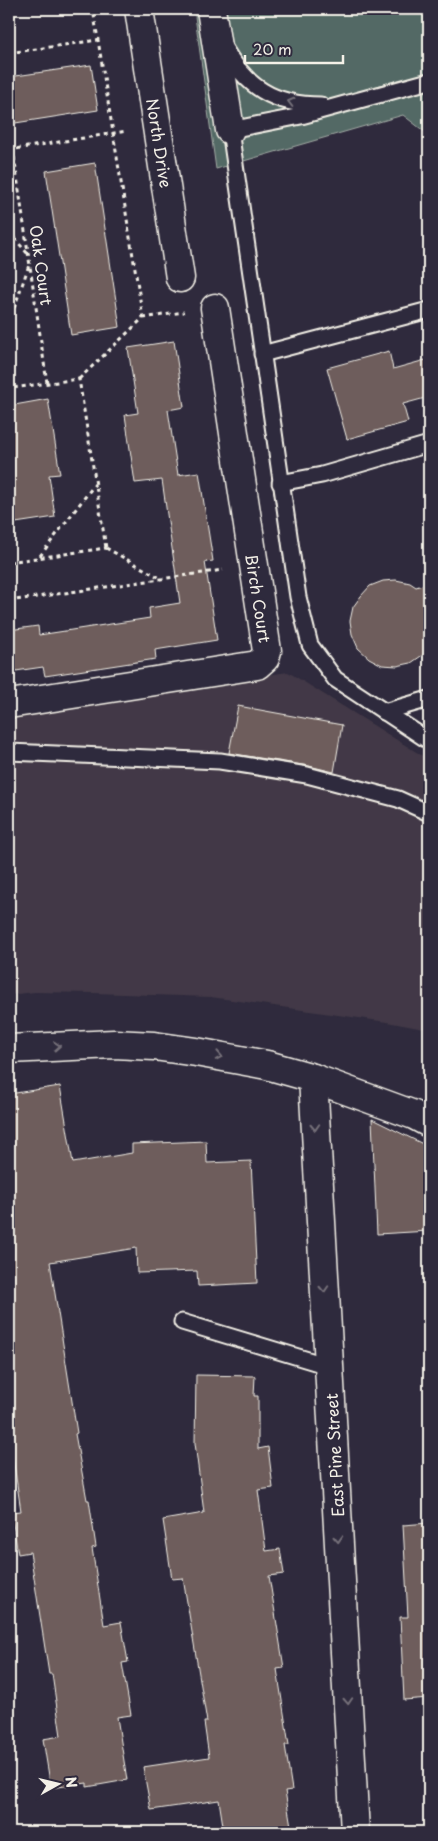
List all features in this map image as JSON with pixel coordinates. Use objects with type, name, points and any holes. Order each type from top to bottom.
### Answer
[{"type":"street","name":"North Drive","points":[[139,9],[180,278]]},
{"type":"street","points":[[213,20],[230,130]]},
{"type":"street","name":"Birch Court","points":[[9,704],[257,665],[265,658],[267,651],[215,308]]},
{"type":"street","points":[[9,1049],[114,1044],[154,1046],[267,1066],[312,1078],[414,1115],[429,1123]]},
{"type":"street","name":"East Pine Street","points":[[312,1078],[355,1832]]},
{"type":"lane","points":[[213,20],[231,60],[248,81],[273,98],[303,105],[340,106]]},
{"type":"lane","points":[[429,81],[340,106],[230,130],[280,483],[298,597],[310,644],[335,679],[429,741]]},
{"type":"lane","points":[[262,354],[429,310]]},
{"type":"lane","points":[[280,483],[322,475],[429,444]]},
{"type":"lane","points":[[384,712],[429,699]]},
{"type":"lane","points":[[9,752],[220,761],[308,775],[398,799],[429,813]]},
{"type":"lane","points":[[182,1322],[328,1366]]},
{"type":"path","points":[[92,9],[143,318]]},
{"type":"path","points":[[9,53],[98,40]]},
{"type":"path","name":"Oak Court","points":[[47,383],[11,150],[157,127]]},
{"type":"path","points":[[9,232],[28,254]]},
{"type":"path","points":[[9,323],[30,265]]},
{"type":"path","points":[[9,366],[10,388],[79,379],[143,318],[215,308]]},
{"type":"path","points":[[79,379],[106,548]]},
{"type":"path","points":[[39,557],[96,484]]},
{"type":"path","points":[[9,562],[106,548],[163,579]]},
{"type":"path","points":[[9,601],[254,565]]},
{"type":"shaded area","points":[[288,672],[429,760],[429,1030],[387,1022],[211,997],[35,992],[9,995],[9,714]]},
{"type":"green space","points":[[194,9],[429,9],[429,135],[403,115],[216,169]]},
{"type":"building","points":[[91,65],[98,110],[9,124],[9,77]]},
{"type":"building","points":[[95,163],[120,327],[71,335],[46,171]]},
{"type":"building","points":[[174,341],[184,407],[168,410],[178,475],[199,472],[213,561],[205,562],[217,640],[155,650],[156,659],[45,676],[43,667],[9,672],[9,630],[38,626],[39,635],[150,618],[149,608],[180,603],[162,480],[135,483],[125,415],[138,413],[128,348]]},
{"type":"building","points":[[389,351],[393,369],[429,359],[429,397],[403,404],[408,422],[347,439],[327,368]]},
{"type":"building","points":[[48,399],[60,474],[49,475],[55,517],[9,524],[9,406]]},
{"type":"building","points":[[396,580],[410,583],[416,587],[429,583],[429,646],[424,654],[411,663],[397,666],[382,665],[369,658],[358,648],[352,634],[350,621],[353,607],[370,586],[383,581]]},
{"type":"building","points":[[238,706],[342,725],[334,772],[229,753]]},
{"type":"building","points":[[60,1086],[73,1163],[132,1153],[132,1144],[206,1141],[207,1163],[251,1161],[257,1283],[198,1286],[197,1271],[137,1273],[136,1248],[50,1262],[77,1433],[75,1434],[87,1500],[89,1500],[96,1547],[92,1548],[104,1625],[121,1622],[128,1662],[122,1663],[131,1715],[117,1717],[127,1780],[87,1787],[87,1783],[51,1788],[43,1739],[61,1736],[52,1674],[49,1674],[30,1552],[18,1554],[11,1512],[21,1511],[9,1431],[9,1094]]},
{"type":"building","points":[[372,1119],[429,1147],[429,1231],[377,1234]]},
{"type":"building","points":[[196,1375],[255,1376],[254,1396],[258,1396],[258,1449],[268,1447],[273,1488],[258,1490],[266,1551],[280,1549],[284,1574],[269,1576],[284,1668],[277,1669],[289,1745],[285,1745],[292,1790],[285,1791],[292,1832],[224,1832],[219,1800],[151,1810],[143,1767],[209,1757],[204,1722],[207,1722],[183,1578],[172,1579],[163,1520],[204,1513],[195,1443]]},
{"type":"building","points":[[429,1523],[429,1698],[404,1700],[400,1617],[408,1617],[403,1525]]}]
